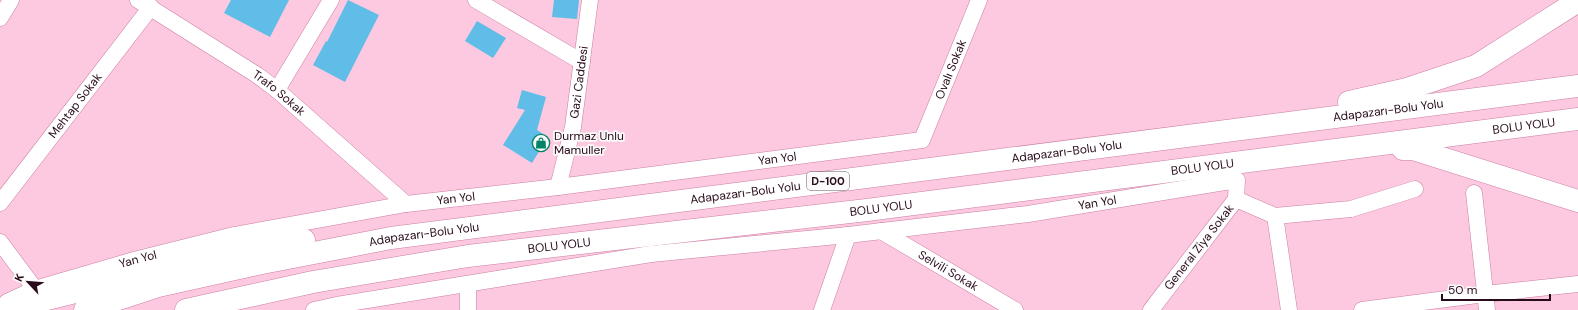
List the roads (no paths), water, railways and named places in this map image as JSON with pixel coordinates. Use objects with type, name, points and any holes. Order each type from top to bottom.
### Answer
[{"type":"highway","points":[[1226,130],[1407,89],[1476,66],[1578,1]]},
{"type":"highway","name":"Adapazarı-Bolu Yolu","points":[[85,310],[158,286],[262,263],[391,238],[1578,86]]},
{"type":"highway","name":"BOLU YOLU","points":[[186,310],[313,282],[468,256],[883,208],[1578,119]]},
{"type":"highway","points":[[1345,150],[1413,148],[1578,201]]},
{"type":"highway","points":[[3,310],[256,247],[324,237],[391,238]]},
{"type":"highway","points":[[228,310],[313,282]]},
{"type":"street","points":[[0,18],[11,0]]},
{"type":"street","points":[[277,90],[331,0]]},
{"type":"street","points":[[476,0],[582,62]]},
{"type":"street","name":"Gazi Caddesi","points":[[558,187],[573,127],[590,0]]},
{"type":"street","name":"Ovalı Sokak","points":[[922,140],[979,0]]},
{"type":"street","name":"Trafo Sokak","points":[[144,4],[257,75],[277,90],[406,204]]},
{"type":"street","name":"Mehtap Sokak","points":[[0,203],[144,4]]},
{"type":"street","name":"Yan Yol","points":[[0,305],[35,289],[134,260],[234,235],[406,204],[558,187],[922,140]]},
{"type":"street","name":"Yan Yol","points":[[314,310],[651,254],[848,235],[1028,214],[1237,180]]},
{"type":"street","name":"General Ziya Sokak","points":[[1151,310],[1236,199],[1237,180]]},
{"type":"street","points":[[1236,199],[1274,216],[1351,209],[1416,189]]},
{"type":"street","points":[[1474,192],[1487,310]]},
{"type":"street","points":[[1274,216],[1289,310]]},
{"type":"street","name":"Selvili Sokak","points":[[881,231],[1014,310]]},
{"type":"street","points":[[822,310],[848,235]]},
{"type":"street","points":[[0,242],[35,289]]},
{"type":"street","points":[[468,284],[468,310]]},
{"type":"street","points":[[1362,310],[1578,284]]},
{"type":"place","name":"Durmaz Unlu Mamuller","points":[[541,143]]}]
